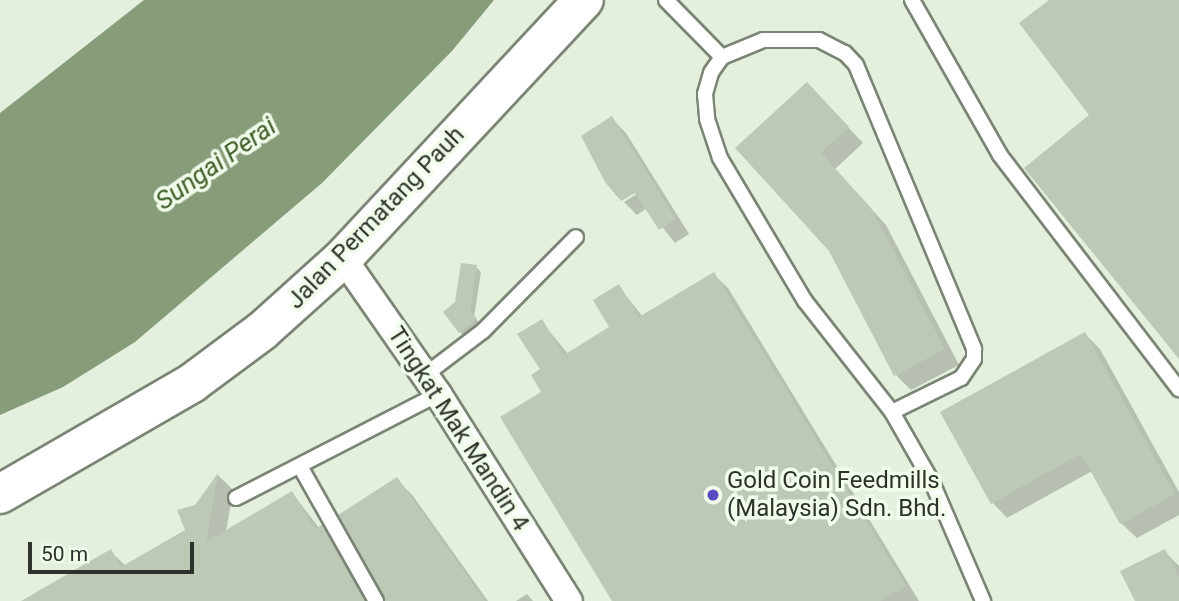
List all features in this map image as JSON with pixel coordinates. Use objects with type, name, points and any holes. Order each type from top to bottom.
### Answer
[{"type":"main road","name":"Jalan Permatang Pauh","points":[[0,495],[192,383],[262,331],[343,258],[584,0]]},
{"type":"street","name":"Tingkat Mak Mandin 4","points":[[343,258],[432,384],[569,601]]},
{"type":"lane","points":[[666,0],[722,57]]},
{"type":"lane","points":[[912,0],[1000,155],[1179,389]]},
{"type":"lane","points":[[892,412],[961,378],[974,359],[974,349],[856,65],[845,53],[819,40],[763,40],[722,57],[711,73],[705,94],[707,119],[720,158],[805,302],[892,412],[931,480],[983,601]]},
{"type":"lane","points":[[236,498],[301,468],[432,384],[576,237]]},
{"type":"lane","points":[[301,468],[376,601]]},
{"type":"water","name":"Sungai Perai","points":[[144,0],[494,0],[452,51],[322,183],[135,342],[63,387],[0,415],[0,113]]},
{"type":"building","points":[[1049,0],[1179,0],[1179,359],[1024,168],[1089,115],[1019,23]]},
{"type":"building","points":[[807,82],[849,127],[821,153],[871,208],[945,349],[894,376],[829,251],[735,148]]},
{"type":"building","points":[[612,116],[676,219],[659,230],[635,193],[621,201],[605,182],[581,136]]},
{"type":"building","points":[[461,263],[477,265],[470,311],[477,319],[459,333],[443,312],[455,302]]},
{"type":"building","name":"Gold Coin Feedmills (Malaysia) Sdn. Bhd.","points":[[714,272],[906,586],[881,601],[612,601],[500,417],[541,392],[531,375],[540,369],[517,334],[542,319],[564,355],[609,327],[593,300],[619,284],[639,317]]},
{"type":"building","points":[[1085,332],[1175,494],[1120,524],[1081,454],[991,504],[940,412]]},
{"type":"building","points":[[218,473],[206,542],[292,491],[315,529],[322,525],[365,601],[21,601],[111,549],[121,567],[185,530],[177,510],[195,505]]},
{"type":"building","points":[[397,477],[485,601],[386,601],[338,515]]},
{"type":"building","points":[[1165,549],[1179,578],[1179,601],[1135,601],[1120,571]]},
{"type":"place","name":"Gold Coin Feedmills (Malaysia) Sdn. Bhd.","points":[[713,495]]}]
